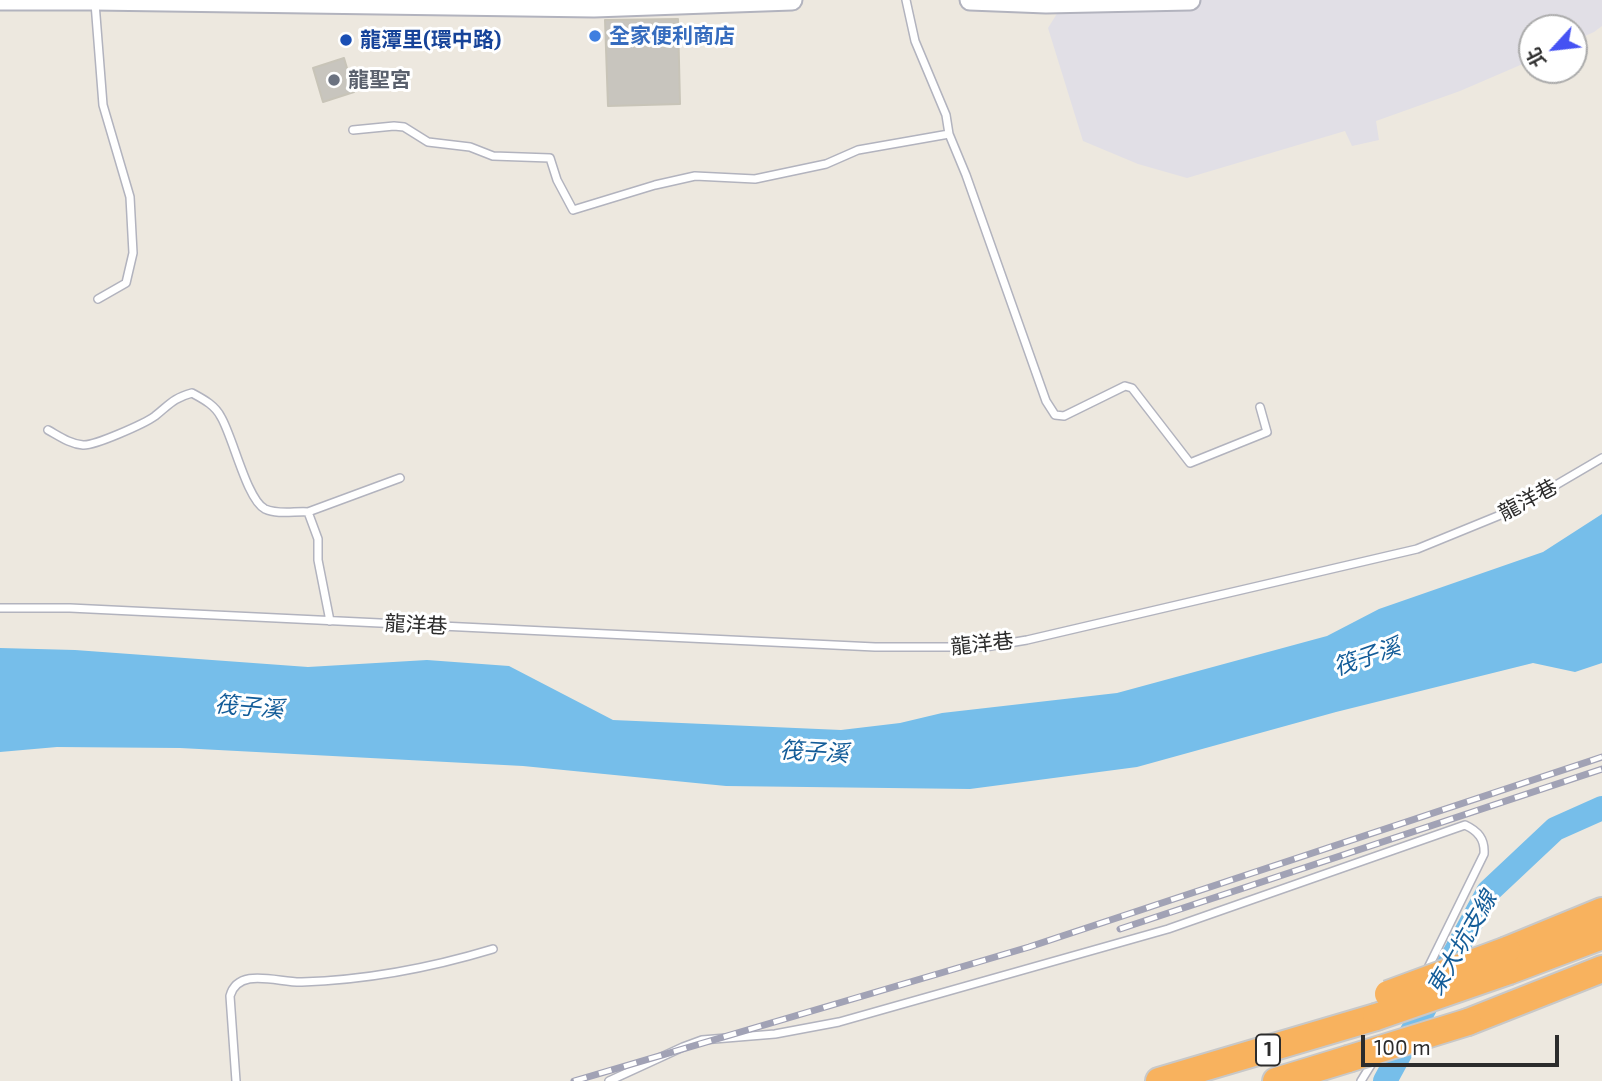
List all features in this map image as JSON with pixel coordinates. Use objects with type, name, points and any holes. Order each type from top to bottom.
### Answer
[{"type":"highway","points":[[1260,1052],[1335,1014],[1388,994],[1508,960],[1602,911]]},
{"type":"highway","name":"1","points":[[1159,1081],[1260,1052],[1387,1024],[1508,960],[1602,936]]},
{"type":"highway","name":"1","points":[[1276,1081],[1355,1070],[1602,969]]},
{"type":"highway","points":[[1494,1013],[1602,986]]},
{"type":"street","points":[[0,0],[595,3],[792,0]]},
{"type":"street","points":[[970,0],[1046,4],[1190,0]]},
{"type":"lane","points":[[94,0],[103,105],[130,197],[133,230],[132,266],[126,283],[98,299]]},
{"type":"lane","points":[[906,0],[915,41],[946,115],[949,135],[967,175],[1046,401],[1055,415],[1064,416],[1125,386],[1132,388],[1190,463],[1267,432],[1260,407]]},
{"type":"lane","points":[[353,131],[394,125],[404,127],[428,142],[470,147],[492,156],[550,158],[556,180],[573,210],[695,176],[755,179],[826,164],[858,150],[949,135]]},
{"type":"lane","points":[[48,430],[69,442],[85,446],[127,430],[153,417],[177,397],[192,393],[207,401],[220,415],[239,456],[250,491],[263,508],[277,512],[308,512],[400,478]]},
{"type":"lane","name":"龍洋巷","points":[[0,608],[70,608],[875,647],[985,647],[1027,640],[1416,549],[1515,509],[1602,458]]},
{"type":"lane","points":[[308,512],[318,539],[318,560],[330,621]]},
{"type":"lane","points":[[609,1081],[682,1046],[702,1040],[775,1034],[839,1022],[1168,929],[1465,825],[1478,833],[1484,854],[1425,973],[1355,1070]]},
{"type":"lane","points":[[236,1081],[230,996],[232,987],[238,982],[248,978],[322,981],[404,972],[492,949]]},
{"type":"shaded area","points":[[1186,0],[1602,0],[1602,26],[1588,35],[1588,14],[1518,14],[1518,66],[1460,91],[1376,121],[1379,140],[1352,146],[1345,131],[1187,178],[1138,164],[1083,141],[1048,28],[1063,4]]},
{"type":"water","name":"筏子溪","points":[[1602,514],[1602,663],[1575,672],[1533,663],[1336,712],[1137,767],[970,789],[726,786],[523,766],[180,748],[57,747],[0,752],[0,648],[75,650],[308,667],[427,660],[509,666],[613,720],[841,730],[900,723],[942,713],[1117,693],[1327,636],[1379,609],[1543,552]]},
{"type":"building","points":[[678,19],[680,104],[608,106],[605,20]]},
{"type":"building","name":"龍聖宮","points":[[344,58],[354,92],[323,102],[313,68]]},
{"type":"waterway","name":"東大坑支線","points":[[1385,1081],[1488,892],[1555,829],[1602,808]]},
{"type":"railway","points":[[574,1081],[1029,947],[1602,757]]},
{"type":"railway","points":[[1120,929],[1602,769]]},
{"type":"place","name":"全家便利商店","points":[[595,36]]},
{"type":"place","name":"龍潭里(環中路)","points":[[346,40]]},
{"type":"place","name":"龍聖宮","points":[[334,80]]}]
